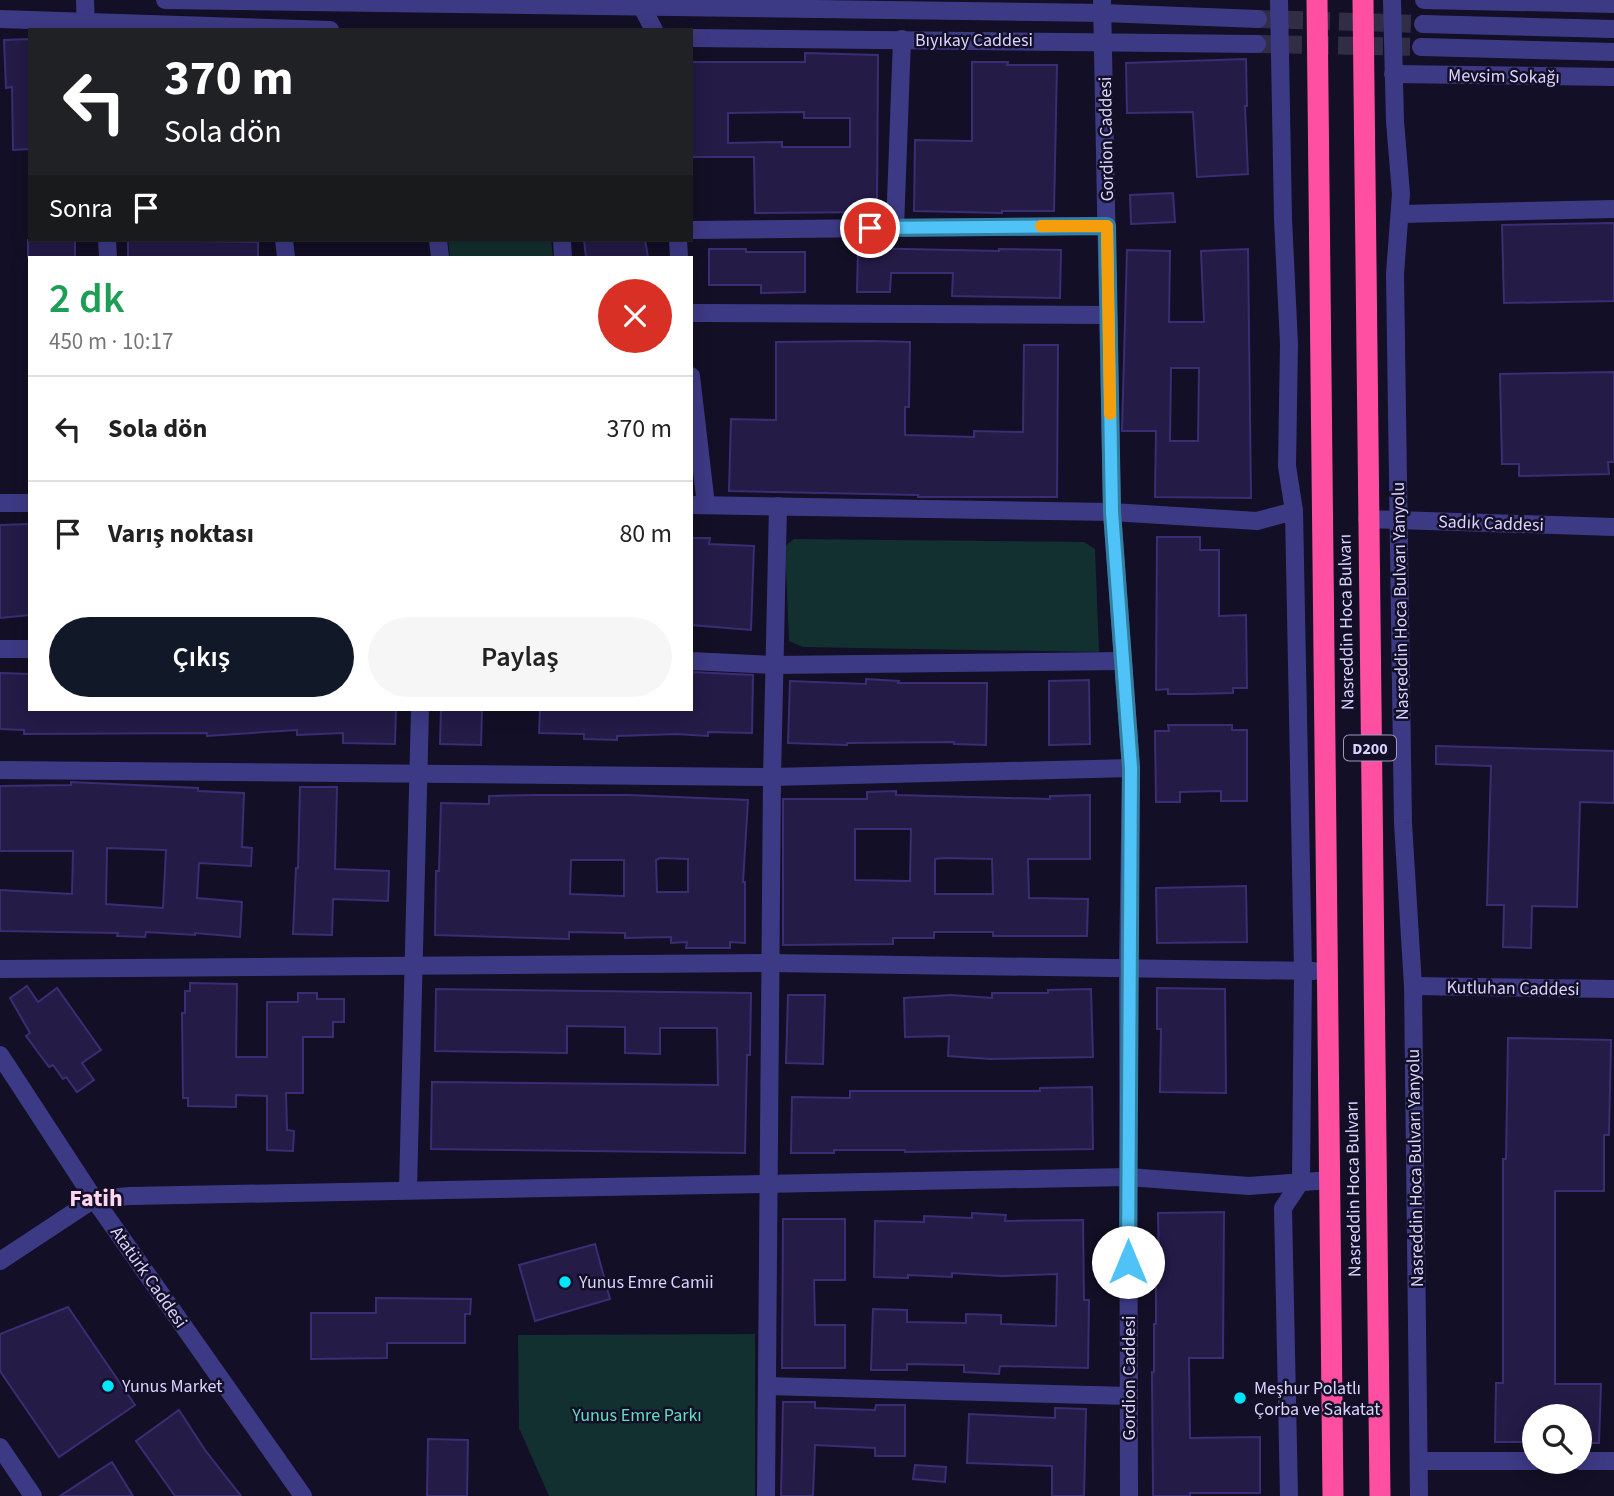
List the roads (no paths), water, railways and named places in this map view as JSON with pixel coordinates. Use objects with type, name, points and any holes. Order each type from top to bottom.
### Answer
[{"type":"highway","name":"Nasreddin Hoca Bulvarı","points":[[1317,0],[1333,1496]]},
{"type":"highway","name":"Nasreddin Hoca Bulvarı","points":[[1363,0],[1380,1496]]},
{"type":"street","points":[[85,0],[86,25]]},
{"type":"street","name":"Bıyıkay Caddesi","points":[[165,0],[1102,7],[1258,19]]},
{"type":"street","points":[[1279,0],[1283,219],[1289,344],[1287,466],[1294,511],[1303,971],[1301,1181],[1283,1208],[1289,1496]]},
{"type":"street","name":"Nasreddin Hoca Bulvarı Yanyolu","points":[[1392,0],[1393,74],[1401,214],[1395,274],[1404,823],[1413,986],[1419,1496]]},
{"type":"street","points":[[1424,0],[1614,4]]},
{"type":"street","points":[[0,19],[86,25],[259,28],[250,1]]},
{"type":"street","points":[[642,4],[653,28]]},
{"type":"street","name":"Gordion Caddesi","points":[[1102,7],[1112,512],[1131,768],[1128,968],[1129,1496]]},
{"type":"street","points":[[1423,24],[1614,29]]},
{"type":"street","name":"Bıyıkay Caddesi","points":[[693,37],[1257,44]]},
{"type":"street","points":[[895,228],[902,39]]},
{"type":"street","name":"Mevsim Sokağı","points":[[1421,47],[1614,52]]},
{"type":"street","name":"Mevsim Sokağı","points":[[1393,74],[1614,77]]},
{"type":"street","points":[[1401,214],[1614,209]]},
{"type":"street","points":[[693,230],[1107,226]]},
{"type":"street","points":[[693,313],[1108,315]]},
{"type":"street","points":[[693,413],[698,505],[1112,512],[1257,520],[1294,511]]},
{"type":"street","points":[[0,503],[28,503]]},
{"type":"street","points":[[766,1496],[773,664],[778,506]]},
{"type":"street","name":"Sadık Caddesi","points":[[1367,519],[1614,527]]},
{"type":"street","points":[[0,649],[28,649]]},
{"type":"street","points":[[693,661],[773,664],[1123,662]]},
{"type":"street","points":[[408,1190],[420,711]]},
{"type":"street","points":[[0,770],[772,777],[1131,768]]},
{"type":"street","points":[[0,969],[770,963],[1328,972]]},
{"type":"street","name":"Kutluhan Caddesi","points":[[1413,986],[1614,989]]},
{"type":"street","name":"Atatürk Caddesi","points":[[0,1055],[94,1199],[303,1496]]},
{"type":"street","points":[[0,1261],[94,1199],[130,1196],[1128,1177],[1249,1186],[1330,1180]]},
{"type":"street","points":[[766,1386],[1129,1396]]},
{"type":"street","points":[[0,1447],[33,1496]]},
{"type":"street","points":[[1419,1461],[1522,1461]]},
{"type":"street","points":[[1592,1461],[1613,1461]]},
{"type":"tunnel","points":[[1258,19],[1423,24]]},
{"type":"tunnel","points":[[1257,44],[1421,47]]},
{"type":"place","name":"Yunus Emre Camii","points":[[565,1282]]},
{"type":"place","name":"Yunus Market","points":[[108,1386]]},
{"type":"place","name":"Meşhur Polatlı Çorba ve Sakatat","points":[[1240,1398]]},
{"type":"district","name":"Fatih","points":[[96,1198]]},
{"type":"park label","name":"Yunus Emre Parkı","points":[[637,1415]]}]
